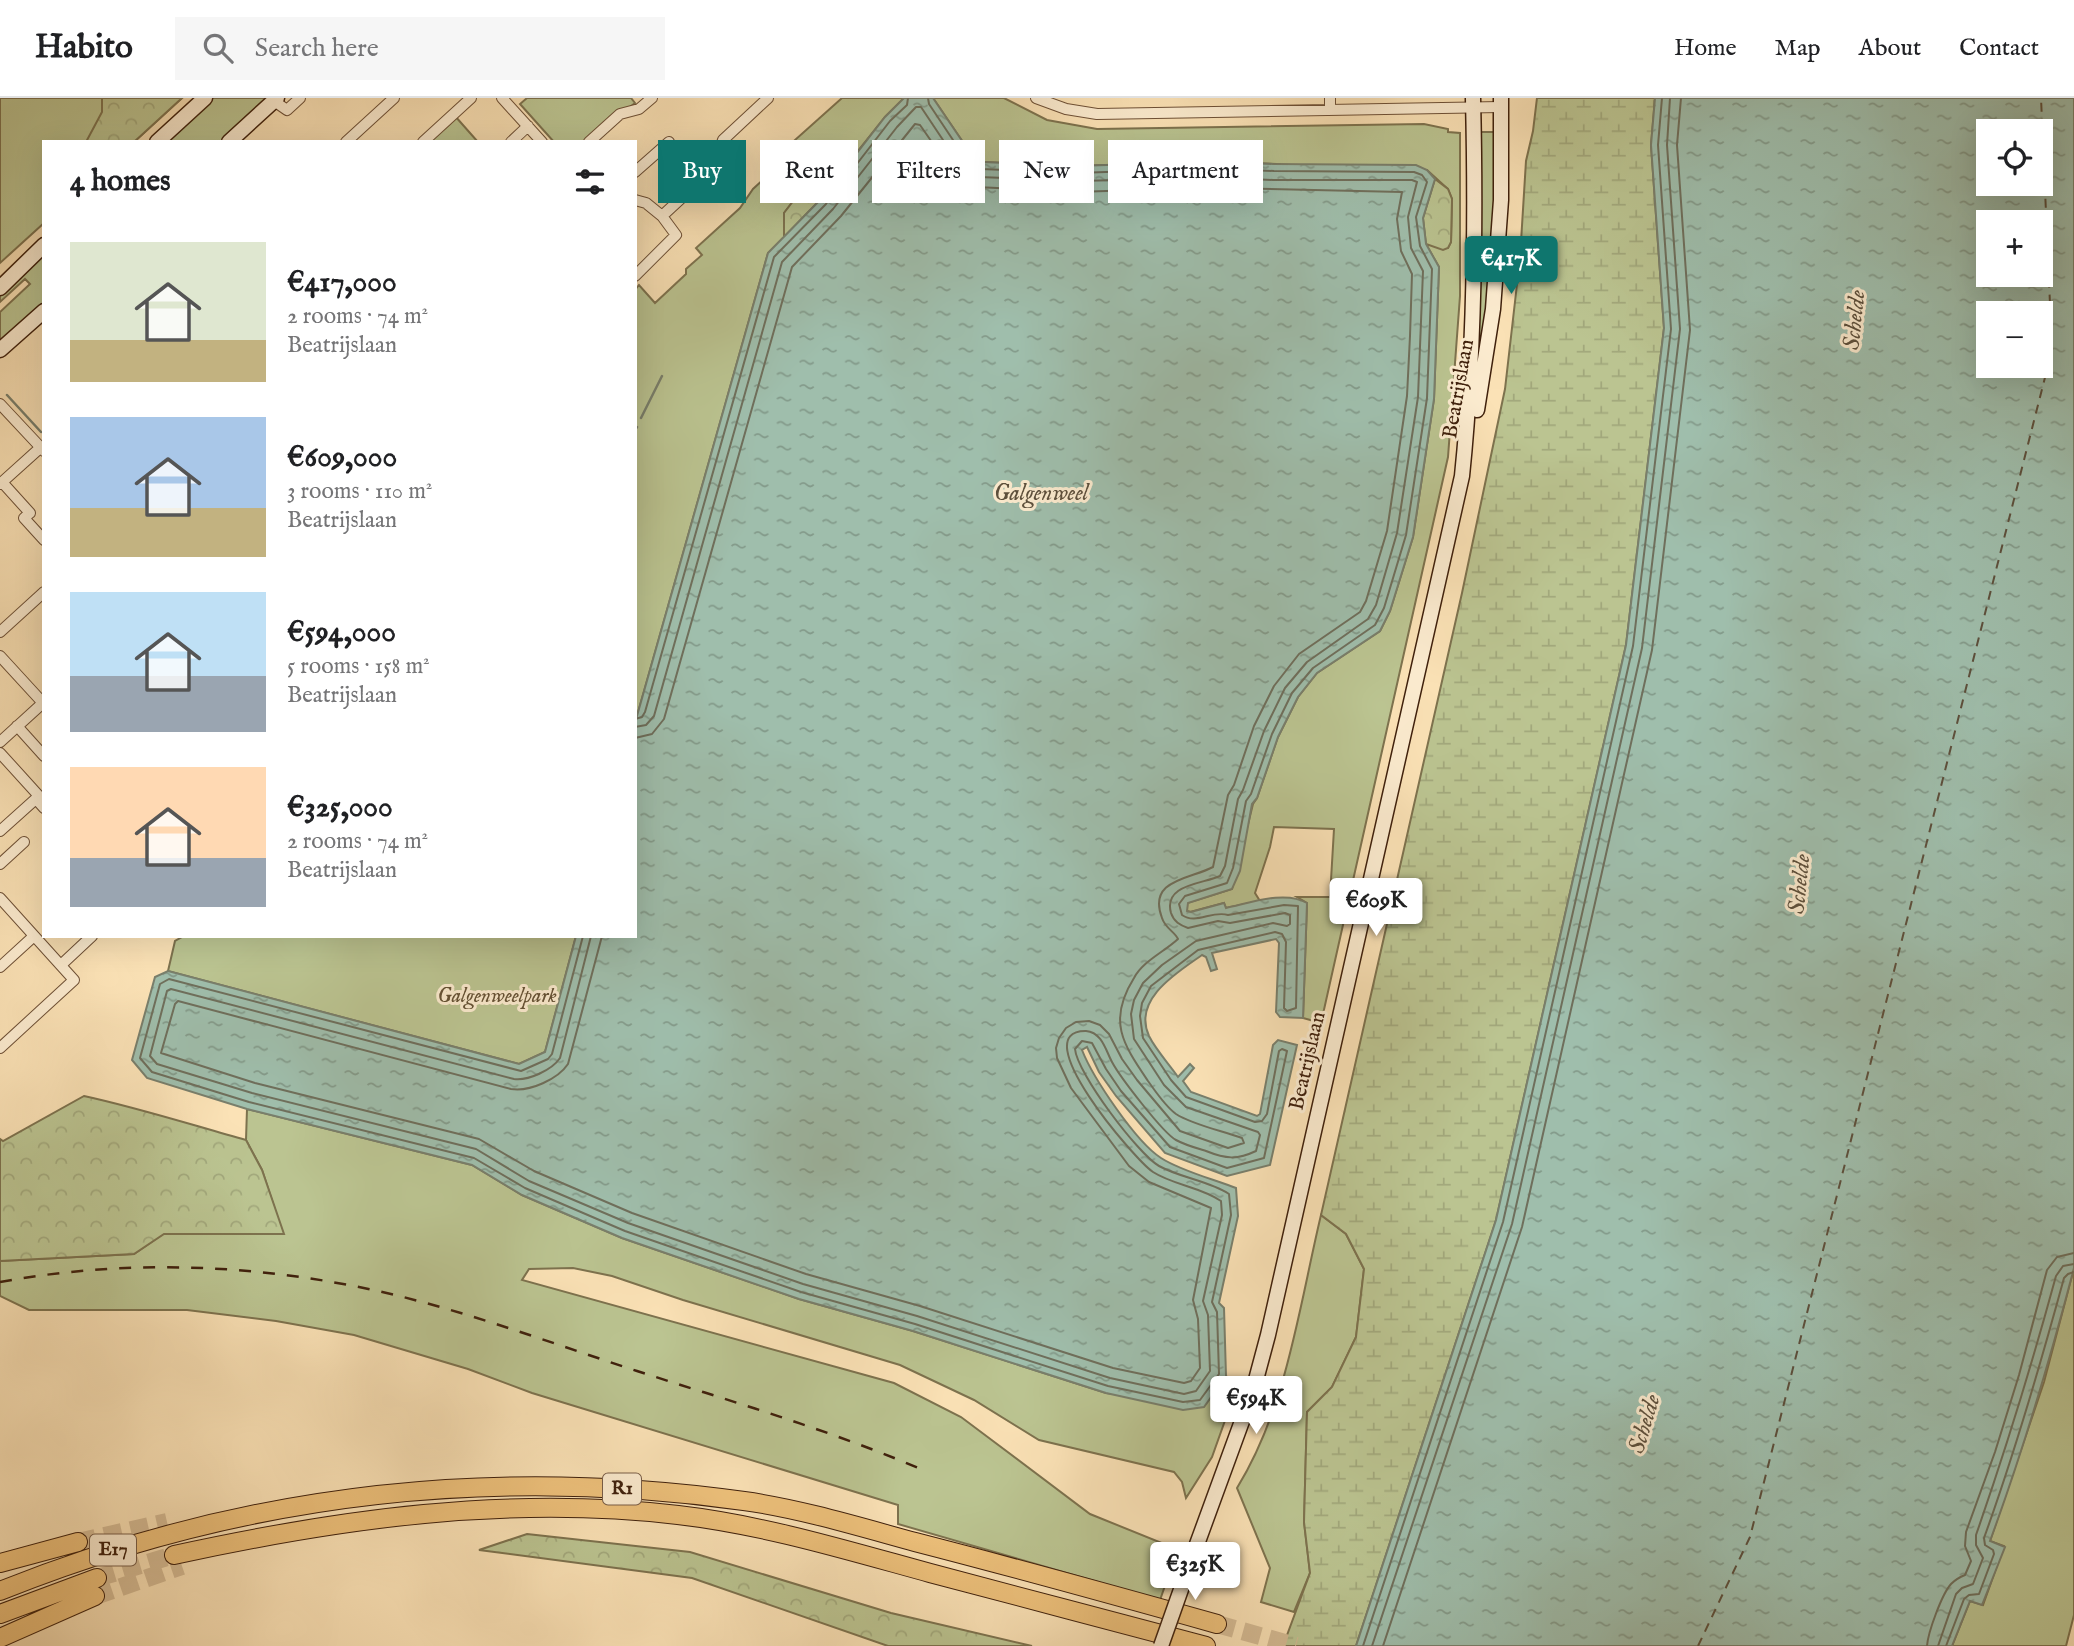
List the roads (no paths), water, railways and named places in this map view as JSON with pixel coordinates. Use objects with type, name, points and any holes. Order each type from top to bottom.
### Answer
[{"type":"highway","name":"R1","points":[[167,1522],[197,1515],[229,1518],[391,1492],[520,1485],[607,1487],[747,1501],[850,1525],[1217,1624]]},
{"type":"highway","name":"R1","points":[[178,1561],[296,1530],[384,1517],[463,1510],[572,1510],[677,1515],[788,1534],[1206,1646]]},
{"type":"highway","name":"E17","points":[[0,1591],[92,1556],[229,1518]]},
{"type":"highway","points":[[0,1563],[78,1542]]},
{"type":"highway","name":"E17","points":[[0,1614],[97,1587],[0,1638]]},
{"type":"street","points":[[159,140],[205,98]]},
{"type":"street","points":[[231,140],[276,99],[287,110],[300,98]]},
{"type":"street","points":[[348,140],[394,98]]},
{"type":"street","points":[[425,140],[471,98]]},
{"type":"street","points":[[591,140],[620,114],[639,108],[652,98]]},
{"type":"street","points":[[723,140],[768,98]]},
{"type":"street","points":[[1036,98],[1066,109],[1097,114],[1330,110],[1501,103]]},
{"type":"street","points":[[1313,98],[1313,110]]},
{"type":"street","points":[[1330,98],[1330,110]]},
{"type":"street","points":[[504,99],[540,140]]},
{"type":"street","name":"Beatrijslaan","points":[[1462,476],[1474,337],[1473,103]]},
{"type":"street","name":"Beatrijslaan","points":[[1161,1646],[1253,1391],[1268,1335],[1470,449],[1493,309],[1501,200],[1501,103]]},
{"type":"street","points":[[513,140],[528,126]]},
{"type":"street","points":[[637,171],[658,152]]},
{"type":"street","points":[[637,201],[646,203],[662,215],[676,235],[637,274]]},
{"type":"street","points":[[662,215],[675,203]]},
{"type":"street","points":[[0,288],[42,247]]},
{"type":"street","points":[[0,350],[42,312]]},
{"type":"street","points":[[0,404],[42,449],[1,483],[30,513],[24,518],[41,537]]},
{"type":"street","points":[[0,632],[42,594]]},
{"type":"street","points":[[1,659],[42,702]]},
{"type":"street","points":[[0,742],[42,704]]},
{"type":"street","points":[[17,726],[42,753]]},
{"type":"street","points":[[0,753],[42,805]]},
{"type":"street","points":[[0,831],[36,796]]},
{"type":"street","points":[[0,864],[24,842]]},
{"type":"street","points":[[0,898],[74,979],[0,1048]]},
{"type":"street","points":[[0,967],[34,936]]},
{"type":"street","points":[[61,965],[90,938]]},
{"type":"water","name":"Galgenweel","points":[[904,98],[933,98],[962,140],[872,140],[872,203],[985,203],[985,162],[999,163],[999,203],[1094,203],[1094,165],[1108,165],[1108,203],[1263,203],[1263,164],[1416,165],[1427,170],[1435,179],[1423,218],[1426,244],[1439,267],[1434,399],[1413,537],[1390,611],[1380,631],[1317,673],[1298,697],[1278,737],[1257,798],[1252,804],[1240,871],[1232,889],[1188,903],[1187,911],[1191,912],[1224,903],[1226,908],[1278,898],[1298,899],[1307,903],[1303,1018],[1280,1017],[1276,1012],[1279,943],[1276,939],[1212,953],[1217,969],[1211,971],[1206,957],[1202,955],[1160,988],[1147,1010],[1145,1023],[1149,1036],[1178,1077],[1190,1064],[1194,1068],[1183,1081],[1191,1092],[1257,1116],[1260,1114],[1273,1045],[1278,1040],[1297,1045],[1270,1165],[1227,1176],[1165,1153],[1116,1096],[1099,1072],[1087,1047],[1082,1050],[1116,1108],[1151,1150],[1178,1167],[1236,1188],[1238,1216],[1219,1303],[1224,1308],[1226,1376],[1204,1407],[1183,1410],[1106,1393],[913,1331],[799,1299],[622,1238],[522,1195],[472,1165],[247,1109],[147,1078],[132,1060],[155,977],[168,971],[519,1064],[545,1052],[575,938],[637,938],[637,716],[768,253],[817,203],[858,203],[858,152]]},
{"type":"water","name":"Schelde","points":[[1655,98],[2074,98],[2074,1268],[2035,1405],[1990,1541],[2005,1547],[1982,1605],[1970,1601],[1952,1646],[1356,1646],[1496,1220],[1626,645],[1664,328],[1651,145]]},
{"type":"waterway","points":[[641,418],[662,376]]},
{"type":"waterway","points":[[7,395],[41,432]]},
{"type":"tunnel","points":[[78,1542],[167,1522]]},
{"type":"tunnel","points":[[97,1578],[174,1555]]},
{"type":"tunnel","points":[[95,1596],[182,1566]]},
{"type":"tunnel","points":[[1217,1624],[1296,1646]]},
{"type":"railway","points":[[0,1282],[49,1274],[148,1267],[247,1271],[346,1285],[395,1295],[487,1321],[817,1429],[923,1470]]},
{"type":"park label","name":"Galgenweelpark","points":[[497,996]]}]
